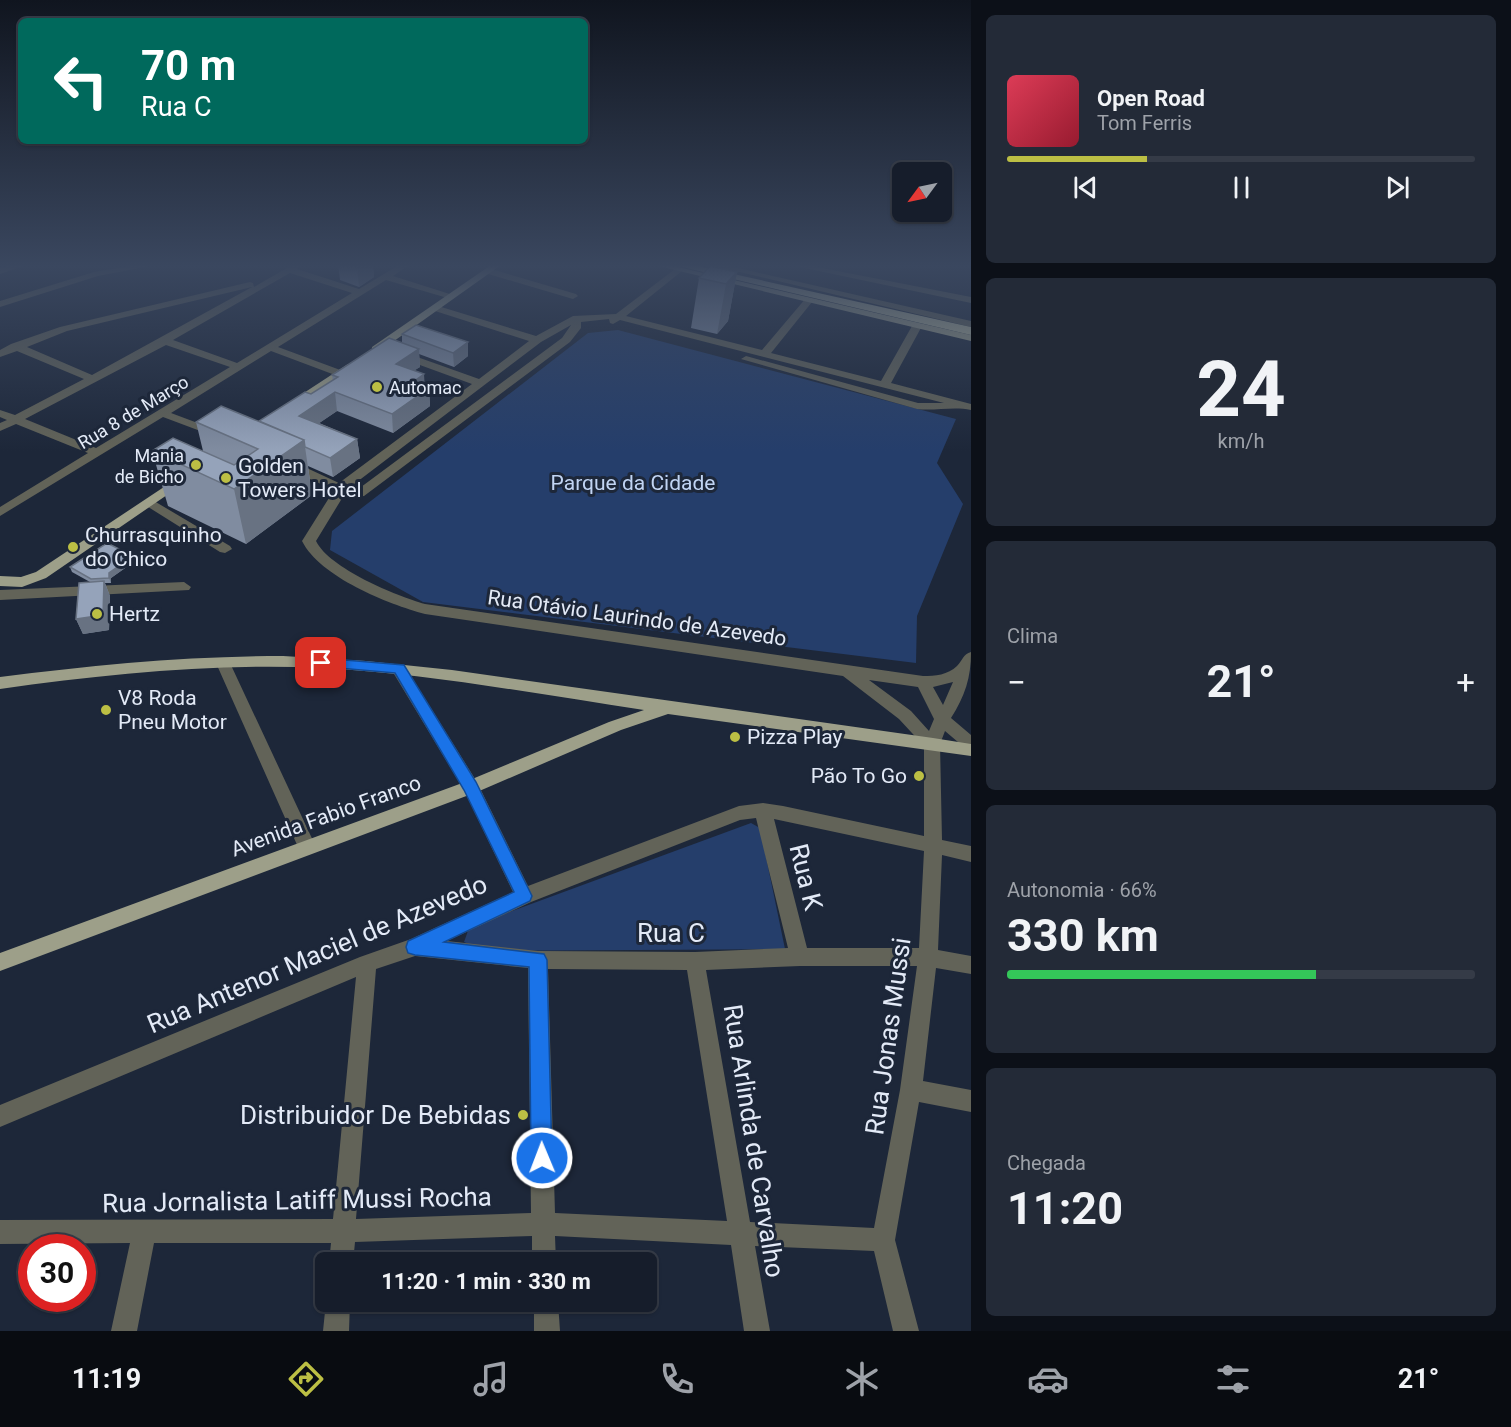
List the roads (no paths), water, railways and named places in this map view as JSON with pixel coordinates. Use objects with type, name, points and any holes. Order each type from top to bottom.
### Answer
[{"type":"main road","points":[[280,413],[407,327]]},
{"type":"main road","points":[[922,327],[971,338]]},
{"type":"main road","points":[[0,580],[21,587],[187,475]]},
{"type":"main road","points":[[0,683],[82,672],[223,663],[321,663],[399,669],[971,750]]},
{"type":"main road","points":[[603,698],[611,702],[620,712],[620,720],[615,726]]},
{"type":"main road","name":"Avenida Fabio Franco","points":[[0,962],[471,787],[615,726],[667,708]]},
{"type":"street","points":[[0,354],[15,346],[72,327]]},
{"type":"street","points":[[0,428],[187,327]]},
{"type":"street","name":"Rua 8 de Março","points":[[0,512],[306,327]]},
{"type":"street","points":[[496,327],[537,340]]},
{"type":"street","points":[[342,488],[537,340],[560,327]]},
{"type":"street","points":[[278,460],[352,494],[365,491],[566,340],[576,327]]},
{"type":"street","points":[[619,327],[917,406],[936,408],[965,405]]},
{"type":"street","points":[[659,327],[965,405]]},
{"type":"street","points":[[764,354],[786,327]]},
{"type":"street","points":[[885,384],[916,327]]},
{"type":"street","points":[[165,340],[239,367]]},
{"type":"street","points":[[15,346],[92,380]]},
{"type":"street","points":[[380,346],[481,383]]},
{"type":"street","points":[[273,348],[339,373]]},
{"type":"street","points":[[0,413],[97,453]]},
{"type":"street","points":[[162,413],[225,437]]},
{"type":"street","name":"Rua Otávio Laurindo de Azevedo","points":[[342,488],[309,541],[310,548],[329,565],[410,605],[425,609],[844,668],[923,682],[946,679],[968,663]]},
{"type":"street","points":[[148,502],[225,549]]},
{"type":"street","points":[[0,595],[21,587],[184,587]]},
{"type":"street","points":[[223,663],[307,847]]},
{"type":"street","name":"Rua Jonas Mussi","points":[[906,1331],[883,1240],[911,1090],[928,957],[933,847],[932,744],[942,719],[956,697],[968,663]]},
{"type":"street","points":[[844,668],[905,716],[932,744]]},
{"type":"street","points":[[399,669],[471,787],[524,896]]},
{"type":"street","points":[[923,682],[942,719],[971,744]]},
{"type":"street","name":"Rua Antenor Maciel de Azevedo","points":[[0,1116],[367,963],[415,947],[524,896],[739,813],[763,810],[971,854]]},
{"type":"street","name":"Rua K","points":[[763,810],[800,957]]},
{"type":"street","name":"Rua C","points":[[415,947],[538,960],[695,961],[800,957],[928,957],[971,965]]},
{"type":"street","points":[[538,960],[544,1252]]},
{"type":"street","name":"Rua Arlinda de Carvalho","points":[[695,961],[757,1331]]},
{"type":"street","points":[[342,1252],[367,963]]},
{"type":"street","points":[[911,1090],[971,1101]]},
{"type":"street","name":"Rua Jornalista Latiff Mussi Rocha","points":[[0,1232],[343,1231],[543,1224],[883,1240]]},
{"type":"street","points":[[124,1331],[144,1232]]},
{"type":"street","points":[[336,1331],[337,1312]]},
{"type":"street","points":[[546,1312],[547,1331]]},
{"type":"place","name":"Automac","points":[[377,387]]},
{"type":"place","name":"Mania de Bicho","points":[[196,465]]},
{"type":"place","name":"Golden Towers Hotel","points":[[226,478]]},
{"type":"place","name":"Churrasquinho do Chico","points":[[73,547]]},
{"type":"place","name":"Hertz","points":[[97,614]]},
{"type":"place","name":"V8 Roda Pneu Motor","points":[[106,710]]},
{"type":"place","name":"Pizza Play","points":[[735,737]]},
{"type":"place","name":"Pão To Go","points":[[919,776]]},
{"type":"place","name":"Distribuidor De Bebidas","points":[[523,1115]]},
{"type":"park label","name":"Parque da Cidade","points":[[633,483]]}]
